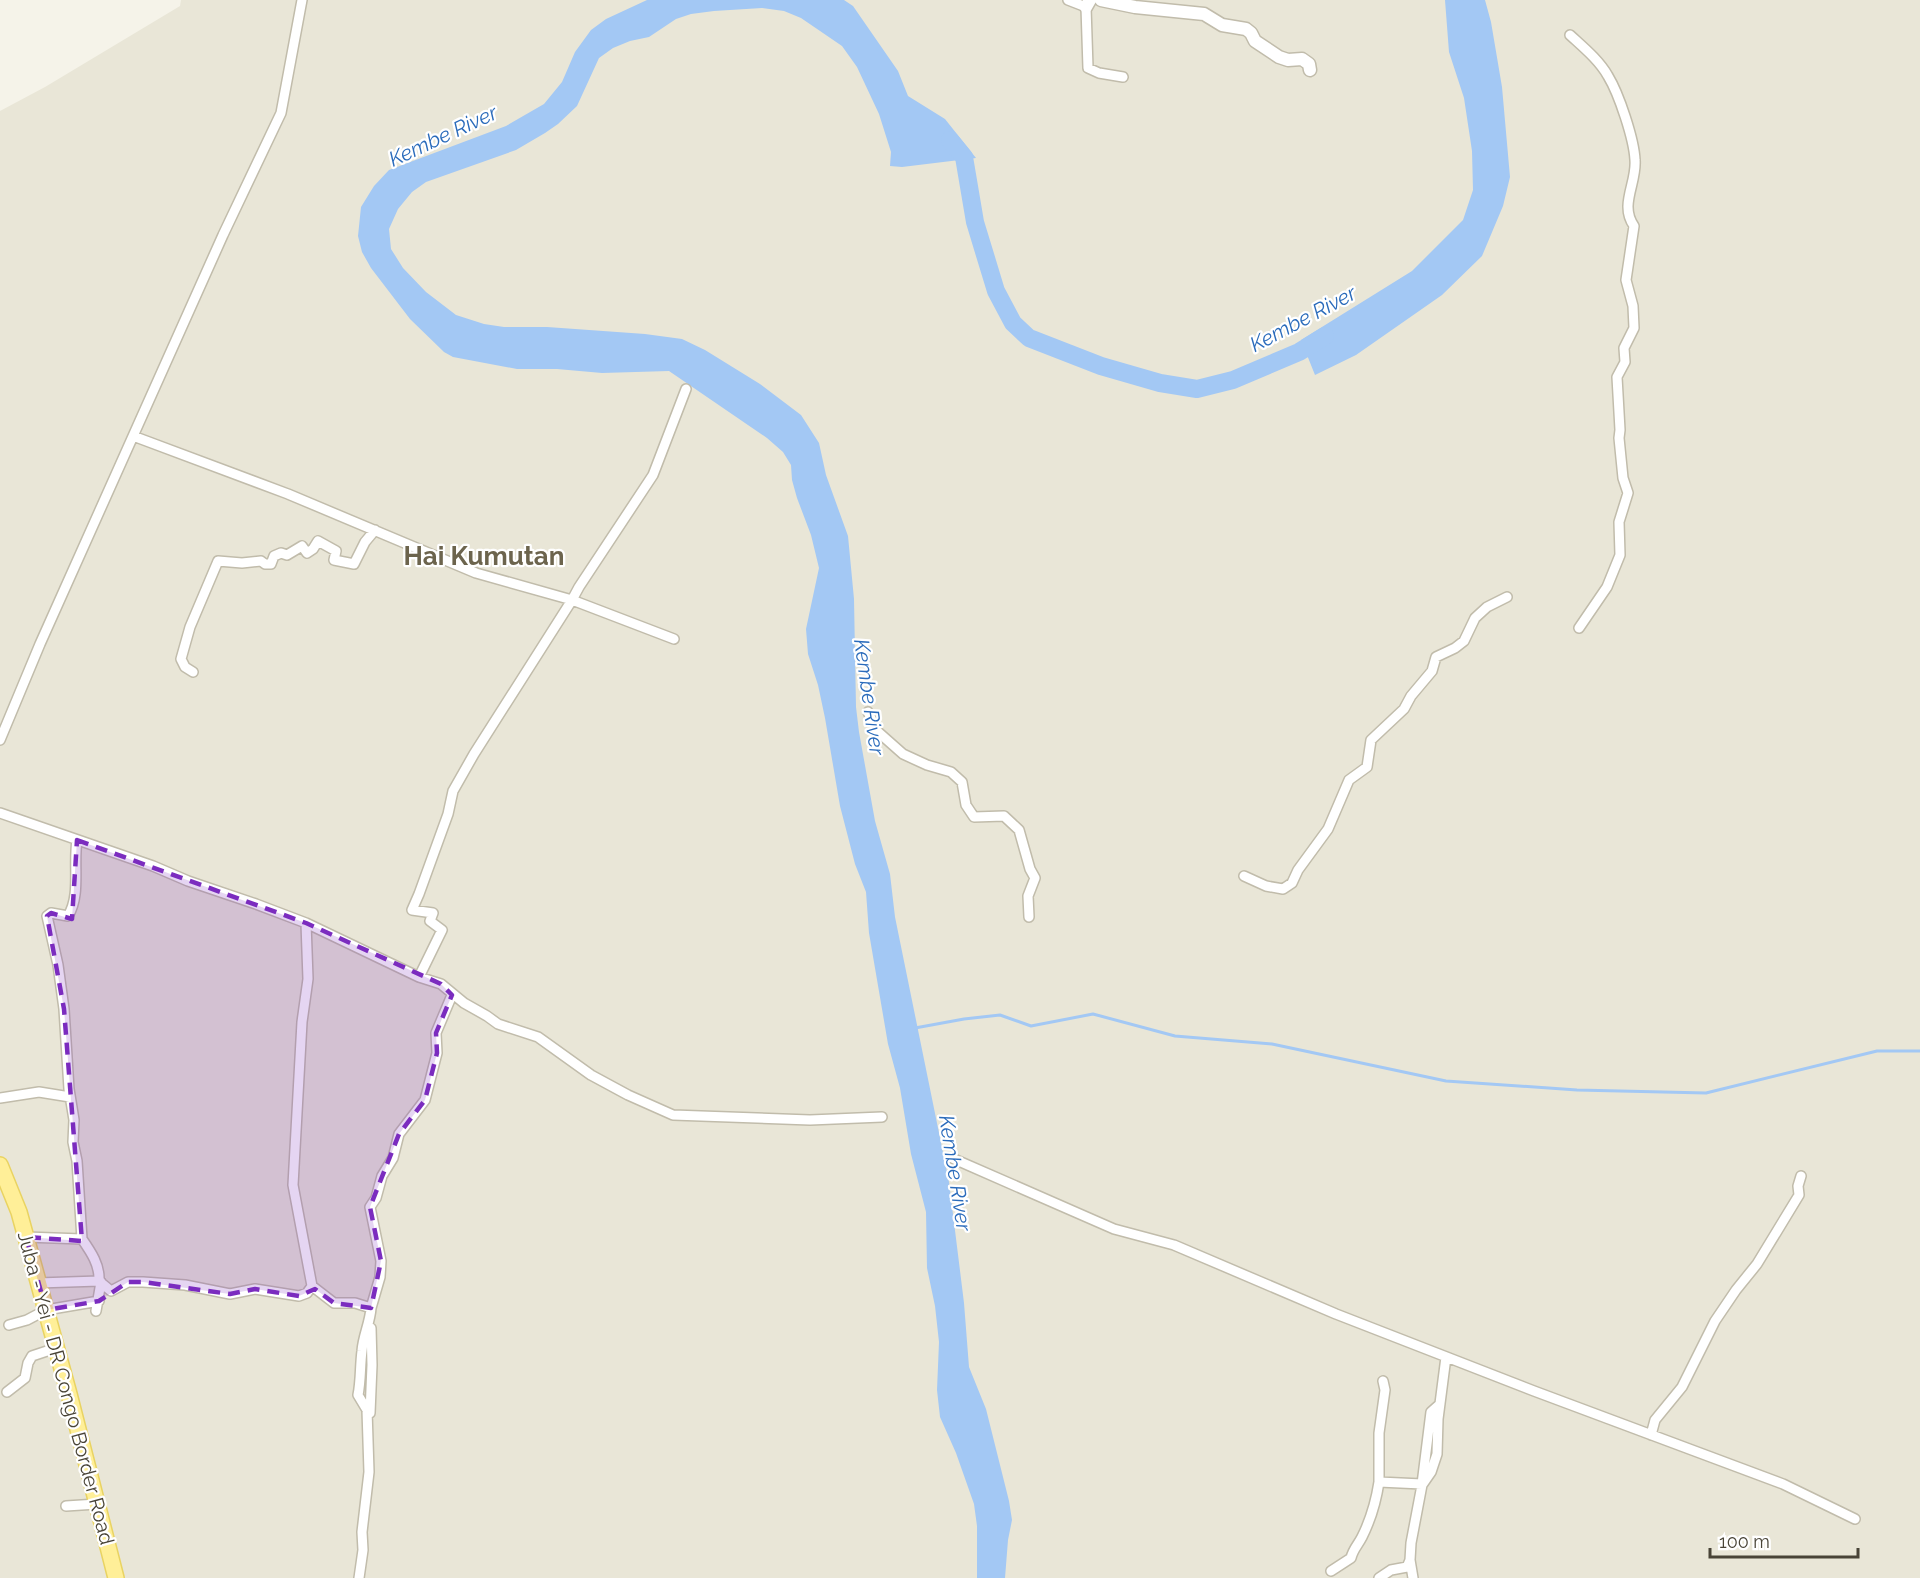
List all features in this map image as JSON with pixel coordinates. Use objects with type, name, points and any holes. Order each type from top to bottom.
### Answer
[{"type":"main road","name":"Juba - Yei - DR Congo Border Road","points":[[0,1165],[19,1212],[116,1578]]},
{"type":"street","points":[[0,740],[40,644],[223,235],[281,113],[302,0]]},
{"type":"street","points":[[1068,0],[1088,3],[1088,68],[1099,73],[1123,76]]},
{"type":"street","points":[[1101,0],[1204,14],[1222,26],[1246,29],[1255,40],[1279,57],[1288,60],[1302,59],[1309,64],[1310,70]]},
{"type":"street","points":[[1570,35],[1608,76],[1631,134],[1636,161],[1633,187],[1628,200],[1628,217],[1634,226],[1632,253],[1626,280],[1633,306],[1634,328],[1624,348],[1625,362],[1617,376],[1619,438],[1623,478],[1628,493],[1619,522],[1620,555],[1607,587],[1579,628]]},
{"type":"street","points":[[419,976],[442,930],[430,921],[433,913],[412,910],[448,814],[453,791],[579,587],[653,475],[686,389]]},
{"type":"street","points":[[133,436],[288,494],[476,573],[572,600],[674,639]]},
{"type":"street","points":[[193,672],[185,667],[181,659],[190,627],[218,561],[242,563],[261,561],[271,564],[274,556],[281,553],[286,555],[302,546],[307,552],[313,549],[318,541],[336,550],[334,561],[354,564],[365,542],[375,530]]},
{"type":"street","points":[[1244,876],[1266,886],[1283,889],[1292,883],[1298,870],[1328,829],[1348,780],[1367,767],[1371,740],[1404,709],[1411,696],[1432,671],[1436,657],[1460,645],[1475,618],[1487,607],[1507,597]]},
{"type":"street","points":[[868,712],[877,731],[903,754],[927,765],[951,772],[962,782],[966,805],[974,817],[1004,816],[1019,830],[1030,869],[1035,878],[1028,896],[1029,917]]},
{"type":"street","points":[[0,813],[153,866],[188,881],[306,923],[441,984],[452,995],[498,1024],[537,1037],[591,1075],[673,1115],[810,1120],[882,1117]]},
{"type":"street","points":[[9,1325],[27,1320],[46,1310],[97,1306],[100,1273],[82,1239],[64,1009],[58,965],[47,916],[51,913],[68,916],[73,908],[74,855],[77,840]]},
{"type":"street","points":[[306,923],[308,979],[302,1022],[293,1185],[312,1286],[334,1303],[356,1303],[371,1308]]},
{"type":"street","points":[[359,1578],[369,1472],[367,1410],[358,1395],[362,1376],[362,1350],[380,1277],[381,1261],[370,1207],[376,1198],[381,1176],[393,1158],[399,1134],[425,1100],[437,1053],[436,1033],[452,995]]},
{"type":"street","points":[[0,1098],[39,1092],[70,1097]]},
{"type":"street","points":[[954,1159],[1114,1229],[1174,1245],[1336,1314],[1784,1484],[1855,1519]]},
{"type":"street","points":[[1651,1435],[1655,1420],[1682,1387],[1715,1321],[1757,1264],[1799,1195],[1798,1186],[1801,1176]]},
{"type":"street","points":[[26,1237],[82,1239]]},
{"type":"street","points":[[38,1283],[100,1281],[111,1292],[128,1282],[143,1282],[185,1285],[230,1294],[255,1289],[299,1296],[307,1293],[312,1286]]},
{"type":"street","points":[[7,1392],[25,1378],[32,1356],[56,1348]]},
{"type":"street","points":[[1413,1578],[1410,1560],[1411,1543],[1422,1484],[1431,1472],[1437,1454],[1446,1357]]},
{"type":"street","points":[[1331,1571],[1351,1558],[1375,1507],[1379,1482],[1379,1432],[1385,1390],[1383,1382]]},
{"type":"street","points":[[1379,1482],[1422,1484]]},
{"type":"street","points":[[66,1506],[98,1504]]},
{"type":"street","points":[[1379,1578],[1391,1570],[1407,1567],[1410,1560]]},
{"type":"highlighted area","points":[[77,840],[306,923],[441,984],[452,995],[436,1033],[437,1053],[425,1100],[399,1134],[370,1207],[381,1261],[371,1308],[334,1303],[315,1289],[299,1296],[255,1289],[230,1294],[128,1282],[99,1301],[46,1310],[26,1237],[82,1241],[64,1009],[47,916],[51,913],[72,919]]},
{"type":"shaded area","points":[[181,0],[1920,0],[1920,1578],[0,1578],[0,111],[45,87],[180,6]]},
{"type":"water","points":[[647,0],[844,0],[853,6],[898,71],[908,96],[945,119],[976,158],[902,167],[890,166],[891,152],[879,114],[857,67],[842,46],[801,18],[784,11],[762,8],[691,14],[676,19],[649,37],[613,48],[599,58],[577,106],[545,133],[516,150],[426,182],[412,192],[398,209],[389,229],[391,249],[403,268],[426,292],[456,315],[484,324],[645,334],[682,339],[705,350],[760,384],[801,415],[819,443],[826,475],[848,536],[854,599],[856,707],[859,732],[875,821],[890,874],[895,917],[949,1182],[964,1303],[969,1367],[986,1409],[1009,1501],[1012,1520],[1005,1578],[977,1578],[977,1526],[974,1504],[940,1417],[937,1390],[939,1342],[935,1306],[927,1268],[926,1212],[911,1154],[900,1088],[888,1044],[869,933],[866,892],[855,864],[840,806],[825,718],[808,654],[806,629],[819,568],[811,535],[792,480],[791,465],[783,452],[767,438],[669,371],[602,373],[557,369],[517,369],[453,357],[444,352],[410,319],[371,268],[362,252],[358,236],[361,207],[374,186],[389,170],[506,126],[544,104],[562,82],[575,52],[591,30],[606,19]]},
{"type":"water","points":[[1445,0],[1485,0],[1502,87],[1510,177],[1503,206],[1482,256],[1442,295],[1356,355],[1315,375],[1301,340],[1412,271],[1463,220],[1473,190],[1472,151],[1464,98],[1449,52]]},
{"type":"waterway","name":"Kembe River","points":[[950,140],[964,157],[975,222],[996,291],[1013,323],[1029,338],[1101,366],[1160,383],[1197,389],[1233,380],[1299,352],[1325,336]]},
{"type":"waterway","points":[[915,1028],[1000,1015],[1031,1026],[1093,1014],[1175,1036],[1272,1044],[1446,1081],[1577,1090],[1706,1093],[1877,1051],[1920,1051]]},
{"type":"district","name":"Hai Kumutan","points":[[484,556]]}]
